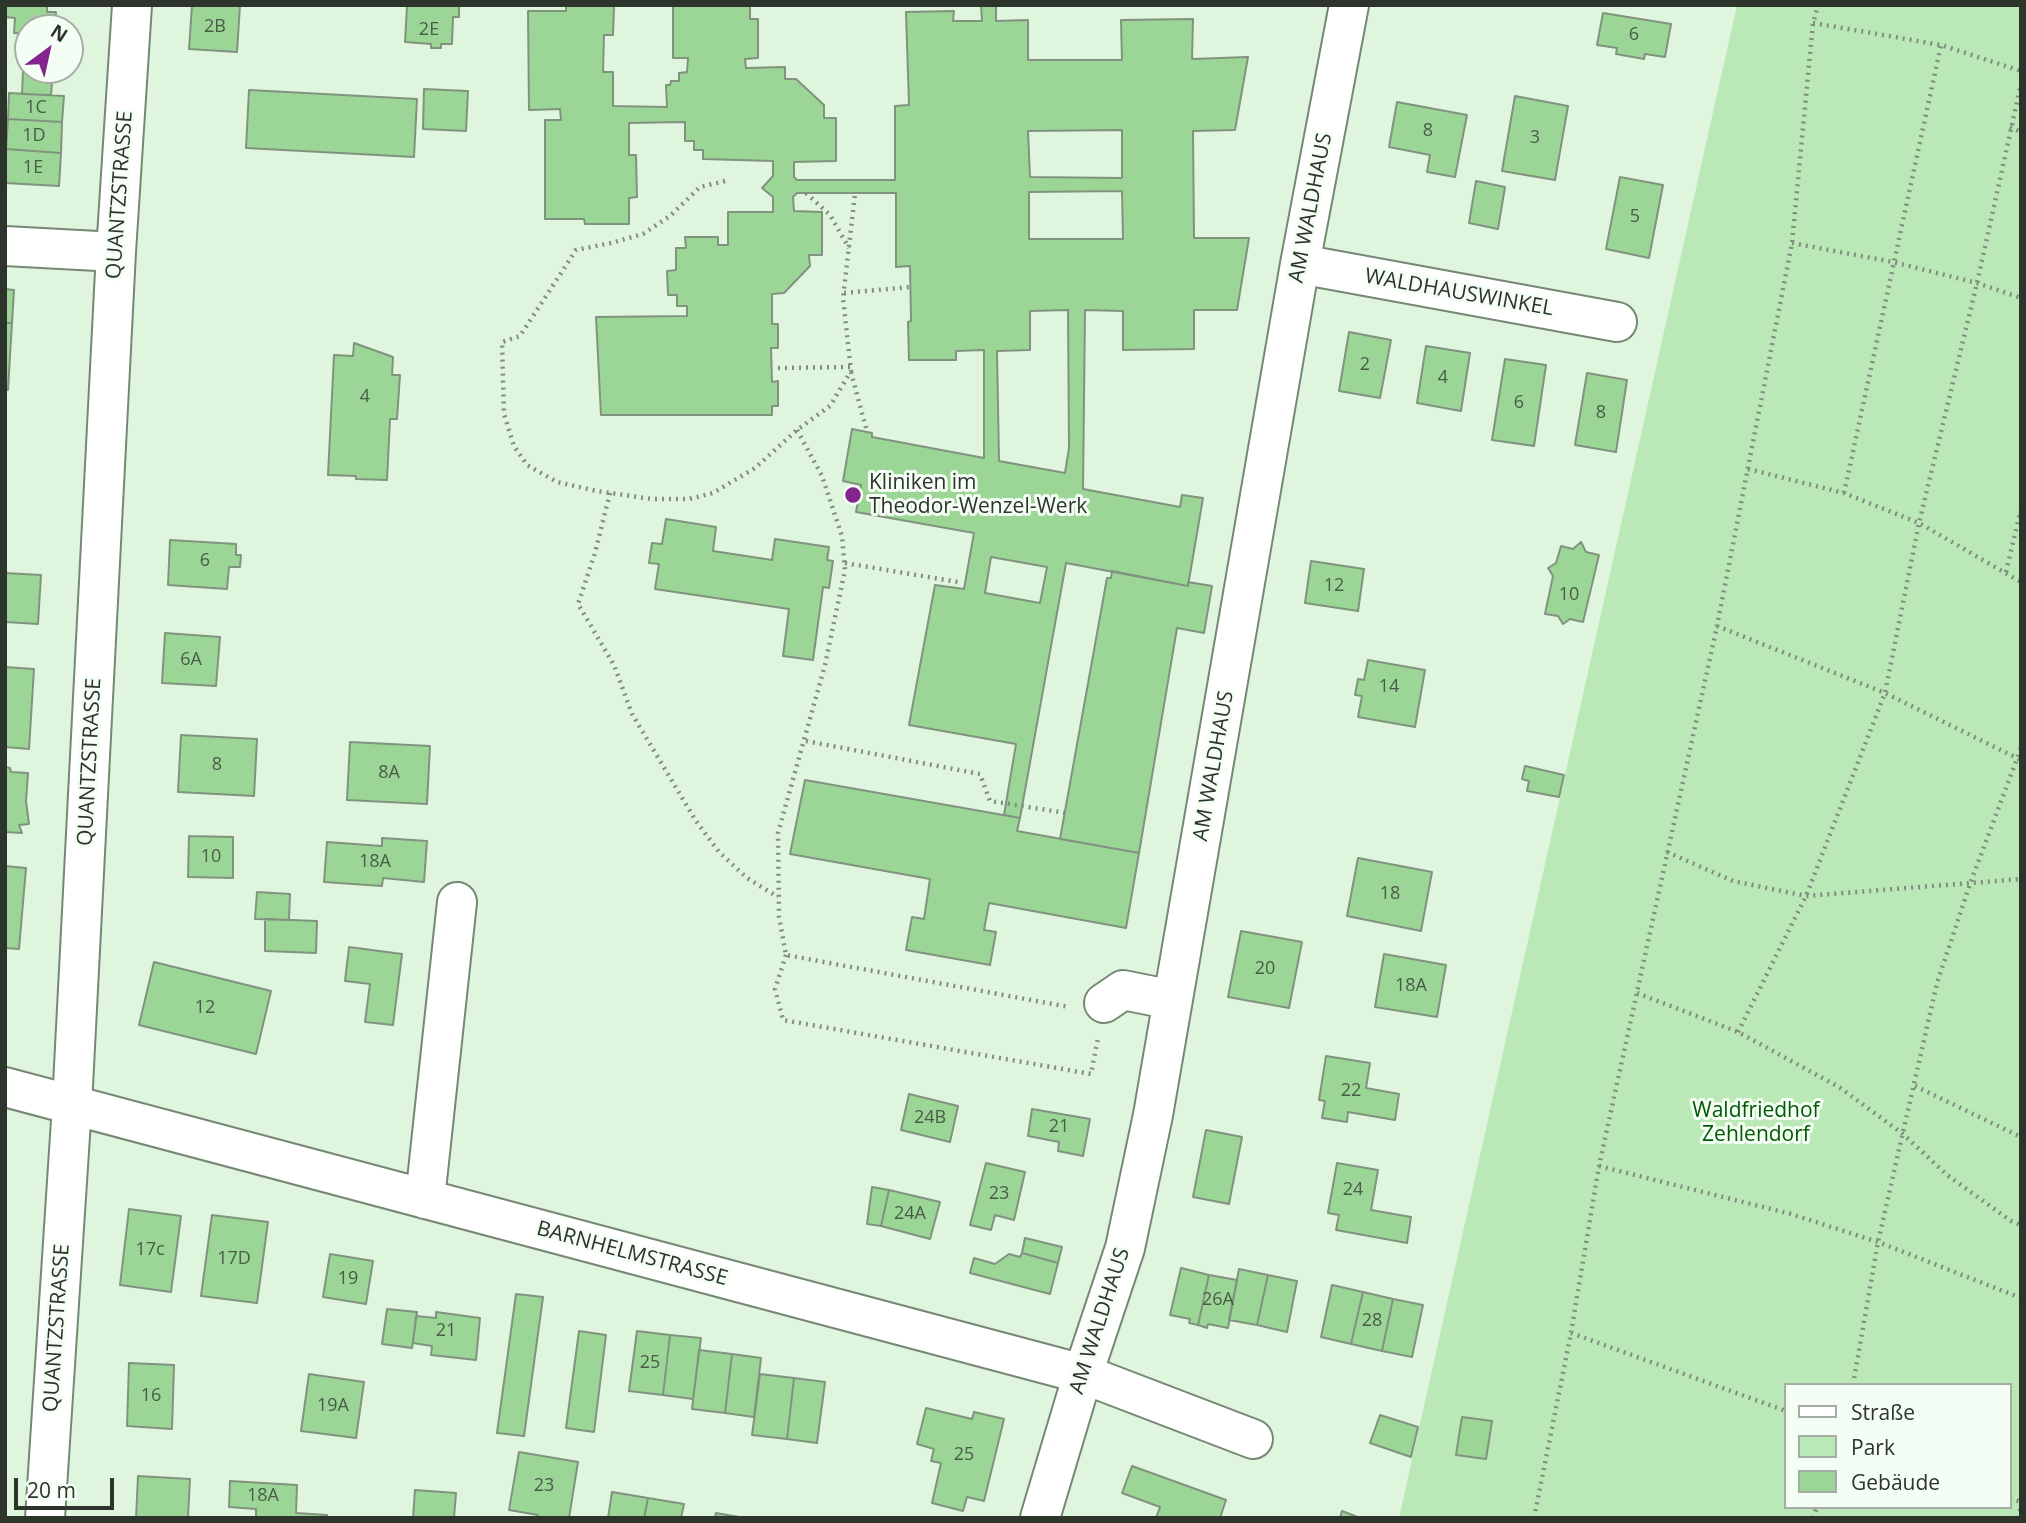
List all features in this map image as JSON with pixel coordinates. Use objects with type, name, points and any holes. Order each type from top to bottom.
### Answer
[{"type":"street","name":"QUANTZSTRASSE","points":[[45,1518],[72,1105],[116,252],[132,5]]},
{"type":"street","name":"AM WALDHAUS","points":[[1040,1518],[1083,1374],[1125,1248],[1153,1115],[1300,264],[1349,5]]},
{"type":"street","points":[[5,246],[116,252]]},
{"type":"street","name":"WALDHAUSWINKEL","points":[[1300,264],[1617,322]]},
{"type":"street","points":[[425,1199],[457,902]]},
{"type":"street","points":[[1103,1008],[1123,990],[1173,1000]]},
{"type":"street","name":"BARNHELMSTRASSE","points":[[5,1087],[1083,1374],[1253,1439]]},
{"type":"path","points":[[1534,1518],[1571,1333],[1599,1166],[1717,626],[1792,243],[1818,5]]},
{"type":"path","points":[[1814,23],[1941,45],[2021,71]]},
{"type":"path","points":[[1844,494],[1941,45]]},
{"type":"path","points":[[1738,1032],[1807,896],[1885,693],[1919,523],[1977,283],[2021,84]]},
{"type":"path","points":[[2010,127],[2021,132]]},
{"type":"path","points":[[725,181],[699,187],[670,216],[643,234],[576,250],[520,336],[502,342],[504,414],[514,446],[527,465],[557,481],[652,499],[689,499],[713,493],[755,468],[797,430],[830,406],[850,369]]},
{"type":"path","points":[[806,194],[830,215],[850,248]]},
{"type":"path","points":[[856,194],[844,293],[850,369],[867,432]]},
{"type":"path","points":[[1792,243],[1893,262],[1977,283],[2021,298]]},
{"type":"path","points":[[844,293],[910,287]]},
{"type":"path","points":[[778,368],[850,369]]},
{"type":"path","points":[[786,955],[1103,1008],[1091,1074],[783,1020],[775,989],[786,955],[779,917],[778,833],[806,741],[845,570],[842,536],[822,476],[797,430]]},
{"type":"path","points":[[1748,469],[1844,494],[1919,523],[2021,582]]},
{"type":"path","points":[[610,493],[596,552],[578,604],[614,665],[632,714],[696,821],[719,852],[747,878],[779,898]]},
{"type":"path","points":[[2007,572],[2021,509]]},
{"type":"path","points":[[845,563],[958,582]]},
{"type":"path","points":[[1717,626],[1885,693],[2019,760]]},
{"type":"path","points":[[806,741],[980,774],[990,801],[1066,813]]},
{"type":"path","points":[[1853,1383],[1878,1242],[1937,984],[1970,884],[2019,760],[2021,748]]},
{"type":"path","points":[[1667,852],[1733,881],[1807,896],[2021,879]]},
{"type":"path","points":[[1637,993],[1738,1032],[1839,1087],[1903,1134],[1947,1175],[2011,1221],[2021,1225]]},
{"type":"path","points":[[1915,1086],[2021,1137]]},
{"type":"path","points":[[1599,1166],[1791,1214],[1878,1242],[2021,1298]]},
{"type":"path","points":[[1571,1333],[1784,1410]]},
{"type":"path","points":[[2017,1518],[2021,1508]]},
{"type":"green space","name":"Waldfriedhof Zehlendorf","points":[[1737,5],[2021,5],[2021,1518],[1399,1518]]},
{"type":"building","points":[[5,5],[47,5],[47,12],[56,12],[14,14],[14,18],[5,17]]},
{"type":"building","points":[[192,5],[240,5],[237,52],[189,49]]},
{"type":"building","points":[[459,5],[459,17],[453,17],[452,44],[431,48],[431,44],[405,42],[407,6]]},
{"type":"building","points":[[673,5],[750,5],[750,19],[758,19],[758,58],[745,59],[746,68],[785,67],[785,79],[796,79],[824,105],[824,118],[836,118],[836,161],[794,162],[794,177],[797,180],[895,180],[895,106],[909,105],[906,12],[954,11],[953,21],[982,21],[981,5],[996,5],[996,21],[1028,20],[1028,60],[1122,60],[1121,20],[1193,19],[1192,59],[1248,57],[1235,130],[1193,131],[1194,238],[1249,238],[1237,310],[1194,310],[1194,349],[1123,350],[1123,311],[1085,310],[1083,489],[1180,507],[1182,495],[1203,498],[1188,586],[1066,563],[1020,818],[1004,815],[1016,744],[909,725],[935,585],[964,589],[974,533],[856,512],[861,485],[843,481],[852,429],[872,433],[872,437],[984,458],[984,350],[956,351],[956,360],[909,360],[910,266],[896,267],[896,193],[797,193],[793,197],[794,211],[822,212],[822,255],[809,255],[810,266],[784,293],[772,294],[772,324],[778,324],[778,348],[771,348],[772,382],[778,381],[778,406],[772,406],[772,415],[601,415],[596,317],[687,316],[687,306],[677,306],[677,295],[668,295],[667,271],[676,270],[676,248],[686,248],[685,237],[718,237],[718,245],[728,245],[728,212],[773,212],[773,197],[762,188],[773,176],[773,161],[703,159],[703,150],[694,150],[694,141],[685,141],[685,122],[629,123],[629,155],[636,155],[637,197],[629,198],[629,224],[585,224],[584,219],[545,219],[545,120],[561,120],[560,109],[529,110],[528,11],[566,11],[566,6],[614,6],[613,35],[604,35],[603,72],[613,72],[613,106],[667,107],[666,85],[670,85],[671,81],[679,81],[679,73],[687,72],[688,58],[673,58]],"holes":[[[1122,130],[1122,178],[1030,177],[1028,131]],[[1122,191],[1123,239],[1029,239],[1029,192]],[[1068,310],[1069,448],[1065,473],[999,461],[997,351],[1030,350],[1030,311]],[[991,557],[1047,567],[1040,603],[985,593]]]},
{"type":"building","points":[[1603,13],[1671,24],[1665,57],[1645,54],[1644,59],[1616,54],[1617,48],[1597,45]]},
{"type":"building","points":[[22,84],[52,84],[51,95],[22,94]]},
{"type":"building","points":[[424,89],[468,91],[466,131],[423,129]]},
{"type":"building","points":[[249,90],[417,99],[414,157],[246,148]]},
{"type":"building","points":[[9,93],[64,96],[62,122],[8,119]]},
{"type":"building","points":[[1515,96],[1568,106],[1555,180],[1502,171]]},
{"type":"building","points":[[1397,102],[1467,115],[1455,177],[1427,172],[1430,155],[1389,147]]},
{"type":"building","points":[[8,119],[62,122],[61,153],[6,149]]},
{"type":"building","points":[[6,149],[61,153],[59,186],[5,183]]},
{"type":"building","points":[[1620,177],[1663,185],[1649,258],[1606,249]]},
{"type":"building","points":[[1476,181],[1505,187],[1498,229],[1469,223]]},
{"type":"building","points":[[5,289],[14,290],[12,323],[5,323]]},
{"type":"building","points":[[5,323],[12,323],[8,390],[5,390]]},
{"type":"building","points":[[1349,332],[1391,340],[1380,398],[1339,391]]},
{"type":"building","points":[[354,343],[393,357],[392,375],[400,375],[397,419],[390,419],[387,480],[328,475],[334,355],[353,356]]},
{"type":"building","points":[[1426,346],[1470,353],[1461,411],[1417,403]]},
{"type":"building","points":[[1505,359],[1546,365],[1534,446],[1492,440]]},
{"type":"building","points":[[1587,373],[1627,380],[1616,452],[1575,445]]},
{"type":"building","points":[[666,519],[716,527],[713,551],[772,560],[775,539],[829,547],[827,560],[833,561],[829,588],[823,587],[813,660],[783,656],[789,609],[655,589],[659,564],[649,563],[652,543],[662,544]]},
{"type":"building","points":[[170,540],[236,544],[236,555],[241,555],[240,567],[229,567],[227,589],[168,585]]},
{"type":"building","points":[[1581,542],[1586,552],[1599,555],[1583,622],[1570,619],[1563,624],[1558,616],[1545,614],[1553,576],[1548,568],[1556,563],[1561,546],[1573,549]]},
{"type":"building","points":[[1311,561],[1364,569],[1358,611],[1305,603]]},
{"type":"building","points":[[1112,571],[1188,586],[1188,582],[1212,586],[1204,633],[1177,628],[1139,853],[1060,839],[1107,578],[1111,578]]},
{"type":"building","points":[[5,573],[41,575],[38,624],[5,622]]},
{"type":"building","points":[[165,633],[220,637],[216,686],[162,683]]},
{"type":"building","points":[[1368,660],[1425,670],[1415,727],[1358,717],[1362,696],[1355,695],[1358,679],[1364,680]]},
{"type":"building","points":[[5,667],[34,669],[29,749],[5,747]]},
{"type":"building","points":[[181,735],[257,739],[254,796],[178,792]]},
{"type":"building","points":[[350,742],[430,746],[427,804],[347,800]]},
{"type":"building","points":[[1525,766],[1564,775],[1559,797],[1527,791],[1529,781],[1522,779]]},
{"type":"building","points":[[5,767],[10,768],[11,772],[28,773],[26,801],[29,824],[19,825],[22,833],[5,832]]},
{"type":"building","points":[[805,780],[1020,818],[1017,831],[1139,853],[1126,928],[989,903],[984,930],[996,932],[990,965],[906,950],[912,917],[924,919],[930,879],[790,854]]},
{"type":"building","points":[[189,836],[233,837],[233,878],[188,877]]},
{"type":"building","points":[[382,838],[427,841],[424,882],[383,878],[382,886],[324,882],[327,842],[382,846]]},
{"type":"building","points":[[1358,858],[1432,872],[1421,931],[1347,916]]},
{"type":"building","points":[[5,866],[26,868],[19,949],[5,948]]},
{"type":"building","points":[[257,892],[290,894],[289,920],[255,919]]},
{"type":"building","points":[[265,919],[317,921],[316,953],[265,951]]},
{"type":"building","points":[[1241,931],[1302,942],[1289,1008],[1228,997]]},
{"type":"building","points":[[349,947],[402,954],[393,1025],[365,1022],[370,984],[345,981]]},
{"type":"building","points":[[1384,954],[1446,965],[1437,1017],[1375,1007]]},
{"type":"building","points":[[154,962],[271,991],[256,1054],[139,1025]]},
{"type":"building","points":[[1326,1056],[1370,1063],[1366,1088],[1399,1094],[1395,1120],[1348,1112],[1347,1122],[1322,1118],[1325,1101],[1319,1100]]},
{"type":"building","points":[[909,1094],[958,1106],[950,1142],[901,1130]]},
{"type":"building","points":[[1032,1109],[1090,1119],[1083,1156],[1058,1151],[1059,1142],[1028,1136]]},
{"type":"building","points":[[1206,1130],[1242,1137],[1229,1204],[1193,1197]]},
{"type":"building","points":[[986,1163],[1025,1172],[1014,1220],[995,1215],[991,1230],[970,1225]]},
{"type":"building","points":[[1337,1163],[1378,1170],[1371,1210],[1411,1217],[1407,1243],[1336,1230],[1339,1215],[1328,1213]]},
{"type":"building","points":[[872,1187],[889,1190],[881,1226],[867,1224]]},
{"type":"building","points":[[889,1190],[940,1202],[930,1239],[881,1226]]},
{"type":"building","points":[[129,1209],[181,1216],[171,1292],[120,1285]]},
{"type":"building","points":[[212,1215],[268,1222],[257,1303],[201,1296]]},
{"type":"building","points":[[1025,1238],[1062,1247],[1058,1263],[1022,1253]]},
{"type":"building","points":[[1022,1253],[1058,1263],[1050,1294],[970,1273],[974,1258],[995,1264],[1009,1254],[1020,1257]]},
{"type":"building","points":[[330,1254],[373,1261],[366,1304],[323,1297]]},
{"type":"building","points":[[1181,1268],[1209,1275],[1198,1325],[1189,1323],[1190,1319],[1170,1315]]},
{"type":"building","points":[[1239,1269],[1268,1275],[1257,1325],[1229,1320]]},
{"type":"building","points":[[1209,1275],[1237,1280],[1228,1328],[1198,1325]]},
{"type":"building","points":[[1268,1275],[1297,1281],[1287,1332],[1257,1325]]},
{"type":"building","points":[[1332,1285],[1363,1292],[1351,1344],[1321,1337]]},
{"type":"building","points":[[1363,1292],[1393,1299],[1382,1351],[1351,1344]]},
{"type":"building","points":[[516,1294],[543,1297],[524,1436],[497,1433]]},
{"type":"building","points":[[1393,1299],[1423,1305],[1412,1357],[1382,1351]]},
{"type":"building","points":[[387,1309],[417,1312],[412,1348],[382,1344]]},
{"type":"building","points":[[436,1312],[480,1318],[476,1360],[431,1355],[432,1346],[413,1343],[416,1316],[436,1318]]},
{"type":"building","points":[[579,1331],[606,1335],[594,1432],[566,1428]]},
{"type":"building","points":[[637,1331],[670,1335],[663,1395],[629,1391]]},
{"type":"building","points":[[670,1335],[701,1338],[693,1399],[663,1395]]},
{"type":"building","points":[[699,1350],[732,1354],[725,1413],[692,1409]]},
{"type":"building","points":[[732,1354],[761,1358],[754,1417],[725,1413]]},
{"type":"building","points":[[129,1363],[174,1365],[172,1429],[127,1426]]},
{"type":"building","points":[[309,1374],[364,1382],[356,1438],[301,1431]]},
{"type":"building","points":[[760,1374],[794,1378],[787,1439],[752,1435]]},
{"type":"building","points":[[794,1378],[825,1382],[817,1443],[787,1439]]},
{"type":"building","points":[[926,1408],[972,1419],[974,1412],[1004,1419],[984,1501],[967,1497],[963,1511],[932,1503],[941,1463],[931,1461],[934,1449],[917,1444]]},
{"type":"building","points":[[1380,1415],[1418,1427],[1411,1457],[1370,1443]]},
{"type":"building","points":[[1462,1417],[1492,1421],[1486,1459],[1456,1455]]},
{"type":"building","points":[[519,1452],[578,1462],[569,1518],[537,1518],[538,1515],[509,1510]]},
{"type":"building","points":[[1132,1466],[1226,1500],[1220,1518],[1156,1518],[1160,1507],[1122,1493]]},
{"type":"building","points":[[138,1476],[190,1479],[188,1518],[136,1518]]},
{"type":"building","points":[[230,1481],[297,1485],[296,1513],[327,1515],[327,1518],[256,1518],[256,1509],[229,1507]]},
{"type":"building","points":[[415,1490],[456,1493],[454,1518],[413,1518]]},
{"type":"building","points":[[612,1492],[648,1498],[644,1518],[608,1518]]},
{"type":"building","points":[[648,1498],[684,1504],[681,1518],[644,1518]]},
{"type":"building","points":[[1342,1511],[1360,1518],[1340,1518]]},
{"type":"building","points":[[716,1513],[745,1518],[715,1518]]},
{"type":"place","name":"Kliniken im Theodor-Wenzel-Werk","points":[[853,495]]}]
